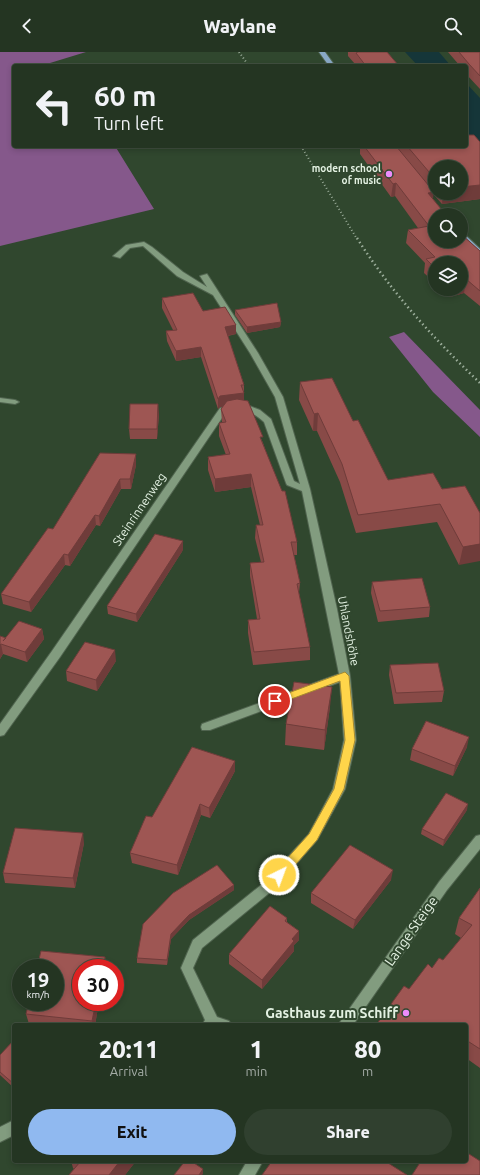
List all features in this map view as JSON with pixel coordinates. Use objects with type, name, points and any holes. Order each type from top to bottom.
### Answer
[{"type":"main road","points":[[322,52],[331,64]]},
{"type":"main road","points":[[468,241],[480,254]]},
{"type":"street","points":[[117,256],[128,246],[144,244],[180,274],[213,293]]},
{"type":"street","name":"Uhlandshöhe","points":[[204,276],[213,293],[254,353],[279,397],[306,489],[345,676],[350,740],[339,789],[313,837],[270,885],[197,944],[187,968],[215,1023]]},
{"type":"street","points":[[0,400],[15,402]]},
{"type":"street","name":"Steinrinnenweg","points":[[0,732],[56,654],[223,410],[244,406],[261,413],[268,421],[290,483],[306,489]]},
{"type":"street","points":[[206,727],[345,676]]},
{"type":"street","name":"Lange Steige","points":[[346,1023],[444,886],[480,840]]},
{"type":"street","points":[[0,1135],[12,1128]]},
{"type":"street","points":[[246,1175],[255,1163]]},
{"type":"shaded area","points":[[0,52],[86,52],[50,63],[51,64],[12,64],[12,148],[116,148],[154,209],[0,246]]},
{"type":"shaded area","points":[[404,332],[480,410],[480,437],[433,392],[389,337]]},
{"type":"water","points":[[405,52],[439,52],[449,64],[416,64]]},
{"type":"water","points":[[468,85],[480,98],[480,150],[468,134]]},
{"type":"building","points":[[387,52],[397,64],[364,64],[357,53]]},
{"type":"building","points":[[459,52],[480,52],[480,76],[469,64]]},
{"type":"building","points":[[468,135],[474,135],[480,142],[480,185],[468,186],[468,160],[428,160],[428,171],[409,148],[468,148]]},
{"type":"building","points":[[366,148],[398,148],[428,185],[428,200],[434,200],[440,208],[428,208],[428,225],[396,183],[393,184]]},
{"type":"building","points":[[428,226],[428,248],[468,248],[468,240],[480,251],[480,291],[468,281],[468,256],[434,256],[408,230]]},
{"type":"building","points":[[193,293],[203,311],[225,307],[236,325],[225,327],[244,385],[241,385],[244,393],[220,396],[218,399],[201,347],[176,351],[166,331],[177,330],[162,298]]},
{"type":"building","points":[[277,303],[281,322],[247,327],[235,310]]},
{"type":"building","points":[[332,378],[353,421],[358,420],[388,480],[433,473],[442,489],[465,486],[480,513],[480,544],[463,547],[440,504],[358,515],[342,464],[318,413],[314,414],[300,382]]},
{"type":"building","points":[[237,399],[248,401],[263,437],[260,437],[282,491],[285,491],[297,542],[291,542],[300,583],[297,584],[310,647],[254,652],[248,620],[260,619],[250,563],[264,562],[256,525],[263,525],[251,474],[215,479],[208,457],[230,454],[219,423],[226,422],[221,409],[227,401]]},
{"type":"building","points":[[130,404],[158,404],[157,429],[129,429]]},
{"type":"building","points":[[100,453],[136,454],[130,479],[120,479],[99,516],[95,515],[68,555],[64,554],[29,602],[1,594],[48,528],[53,529]]},
{"type":"building","points":[[155,534],[183,541],[136,614],[107,606],[144,551]]},
{"type":"building","points":[[422,578],[430,607],[380,611],[372,582]]},
{"type":"building","points":[[19,621],[42,629],[25,652],[1,644],[0,645],[0,636],[6,638]]},
{"type":"building","points":[[85,642],[115,650],[96,680],[66,671]]},
{"type":"building","points":[[438,663],[444,691],[396,693],[390,665]]},
{"type":"building","points":[[294,682],[332,687],[325,730],[286,724]]},
{"type":"building","points":[[426,721],[469,737],[455,766],[412,749]]},
{"type":"building","points":[[192,747],[235,761],[209,808],[200,804],[177,865],[130,853],[146,816],[152,817]]},
{"type":"building","points":[[446,793],[468,804],[444,840],[422,829]]},
{"type":"building","points":[[15,828],[83,833],[73,878],[3,873]]},
{"type":"building","points":[[350,845],[393,870],[355,920],[311,893]]},
{"type":"building","points":[[217,865],[234,885],[189,915],[171,934],[167,960],[137,958],[143,924],[173,893]]},
{"type":"building","points":[[480,888],[480,1049],[468,1041],[468,1023],[377,1023],[404,986],[409,989],[428,964],[432,968],[439,958],[443,960],[472,925],[459,918]]},
{"type":"building","points":[[270,906],[287,918],[285,921],[299,931],[292,939],[294,941],[262,980],[229,954]]},
{"type":"building","points":[[41,951],[105,957],[105,959],[72,959],[72,1011],[94,1011],[92,1021],[26,1014],[27,1011],[64,1011],[64,959],[39,959]]},
{"type":"building","points":[[12,1042],[12,1082],[0,1072],[0,1055]]},
{"type":"building","points":[[468,1153],[480,1161],[480,1175],[412,1175],[420,1163],[468,1163]]},
{"type":"building","points":[[79,1163],[118,1163],[109,1175],[69,1175]]},
{"type":"building","points":[[183,1163],[194,1163],[203,1169],[199,1175],[174,1175]]},
{"type":"building","points":[[271,1163],[388,1163],[407,1175],[262,1175]]},
{"type":"railway","points":[[239,52],[248,64]]},
{"type":"railway","points":[[302,148],[357,239]]},
{"type":"railway","points":[[357,238],[384,277],[414,314],[480,383]]},
{"type":"place","name":"modern school of music","points":[[389,174]]},
{"type":"place","name":"Gasthaus zum Schiff","points":[[406,1013]]},
{"type":"route","points":[[275,701],[345,676],[350,740],[339,789],[313,837],[279,875]]}]
